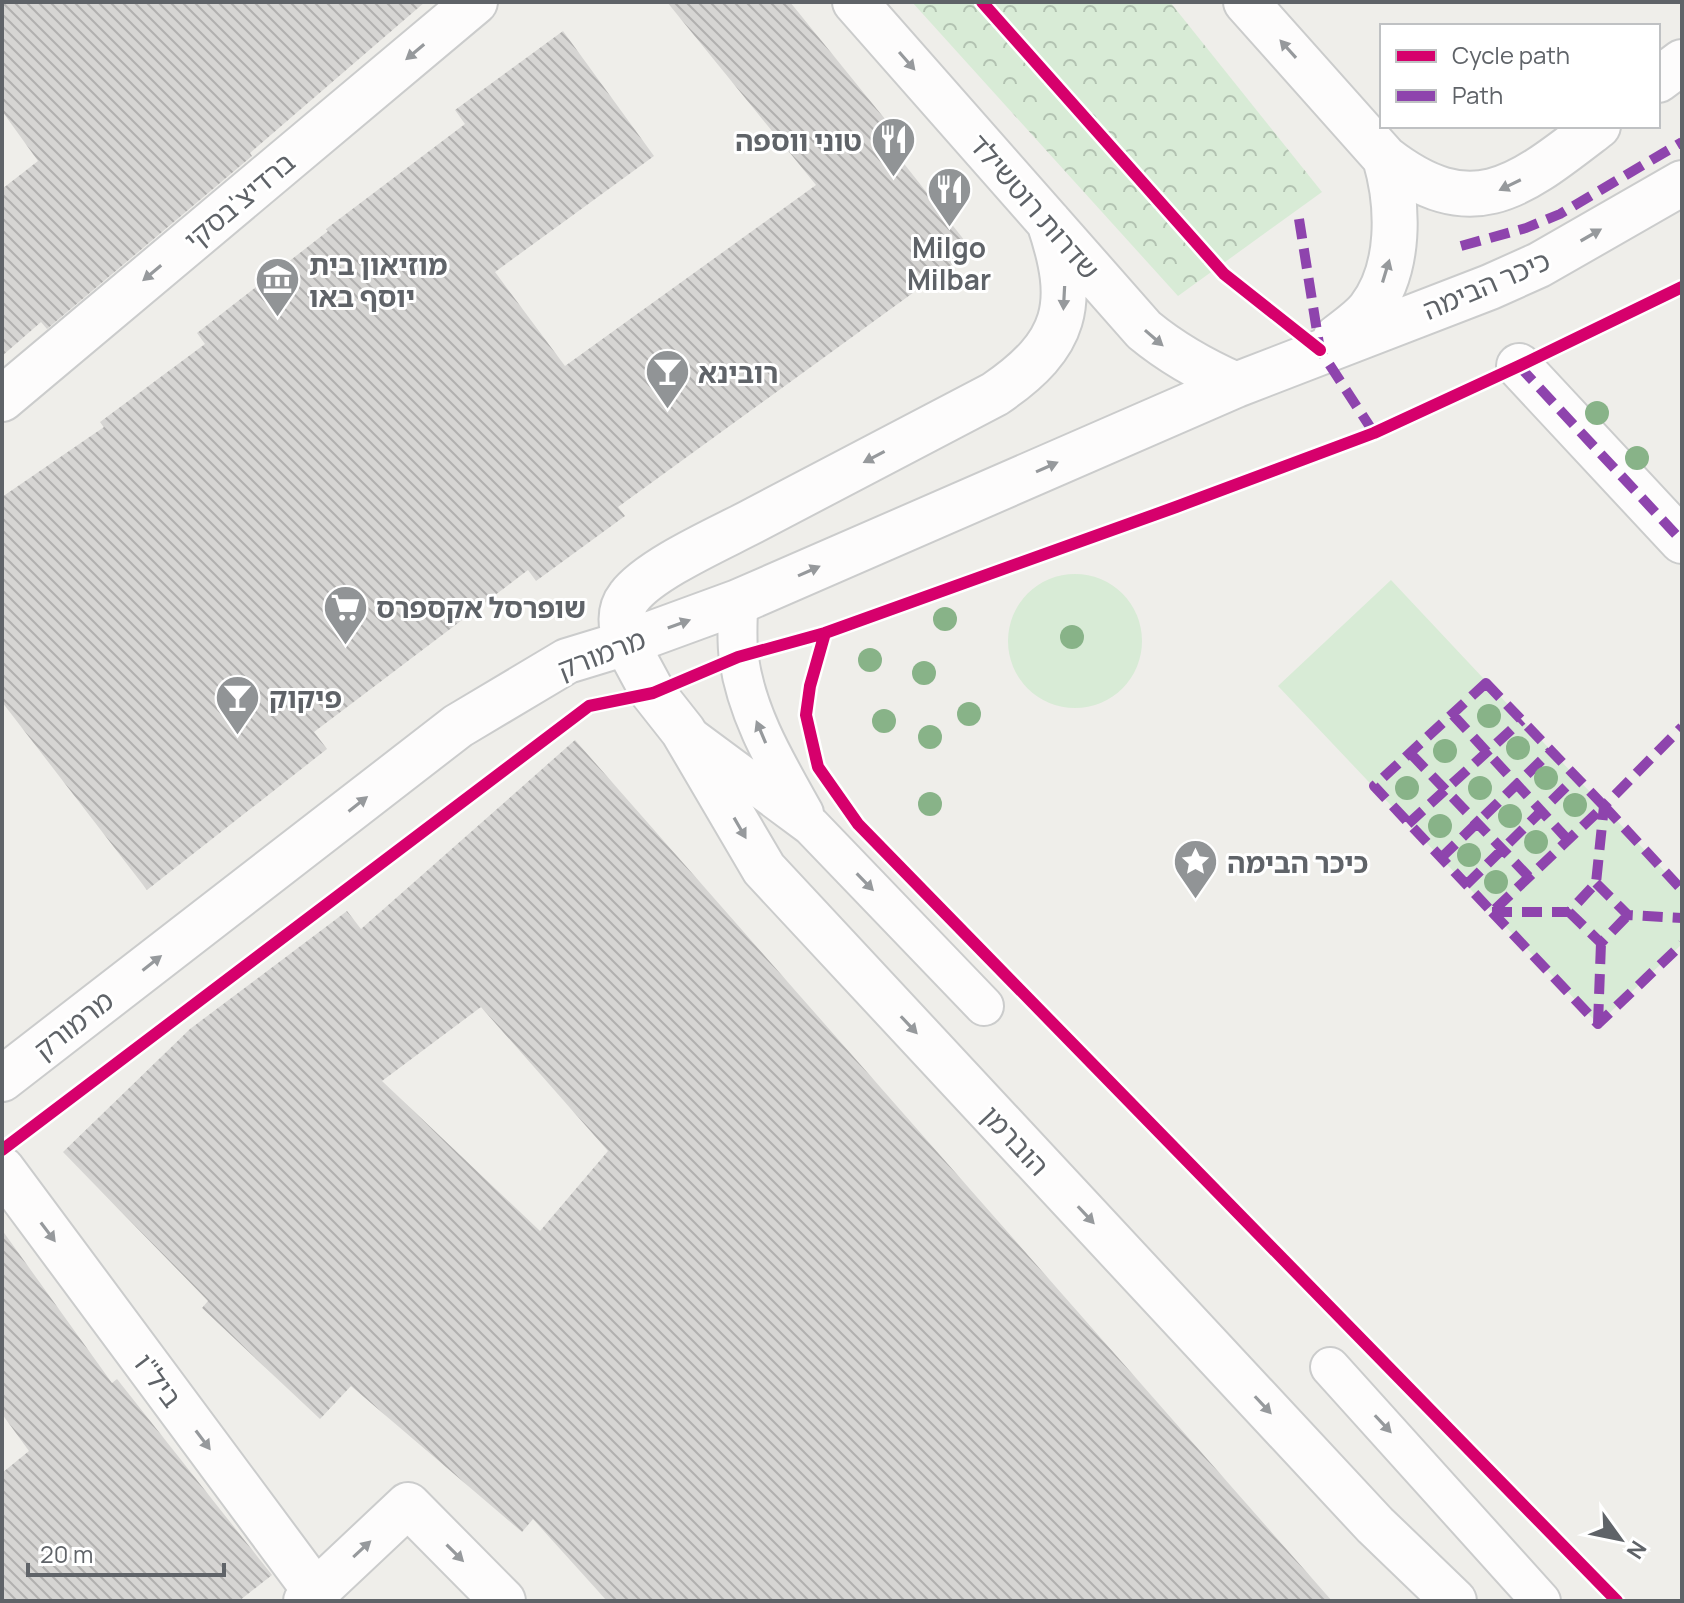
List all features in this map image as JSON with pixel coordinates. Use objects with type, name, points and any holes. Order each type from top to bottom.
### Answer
[{"type":"street","name":"ברדיצ'בסקי","points":[[2,399],[475,2]]},
{"type":"street","name":"שדרות רוטשילד","points":[[855,2],[1144,330],[1195,367],[1236,385]]},
{"type":"street","points":[[1246,2],[1385,158],[1404,173],[1436,189],[1463,194],[1496,192],[1536,172],[1595,128]]},
{"type":"street","points":[[1660,78],[1682,62]]},
{"type":"street","points":[[1320,350],[1369,310],[1384,278],[1395,224],[1392,184],[1385,158]]},
{"type":"street","name":"כיכר הבימה","points":[[1236,385],[1320,350],[1490,287],[1539,265],[1682,183]]},
{"type":"street","points":[[626,643],[621,627],[623,608],[630,595],[657,574],[995,394],[1019,378],[1049,344],[1064,311],[1066,294],[1063,271],[1049,222]]},
{"type":"street","points":[[1519,366],[1682,541]]},
{"type":"street","name":"מרמורק","points":[[2,1079],[458,726],[567,661],[738,602],[1236,385]]},
{"type":"street","name":"הוברמן","points":[[626,643],[653,693],[683,731],[764,869],[1364,1513],[1454,1601]]},
{"type":"street","name":"ביל\"ו","points":[[2,1169],[311,1596]]},
{"type":"street","points":[[311,1596],[408,1505],[503,1601]]},
{"type":"lane","points":[[738,602],[738,657],[747,699],[764,742],[811,826]]},
{"type":"lane","points":[[683,731],[811,826],[984,1006]]},
{"type":"lane","points":[[1330,1367],[1541,1601]]},
{"type":"green space","points":[[912,2],[1170,2],[1322,192],[1178,296]]},
{"type":"green space","points":[[1075,574],[1101,579],[1122,594],[1137,615],[1142,641],[1137,667],[1122,688],[1101,703],[1075,708],[1049,703],[1028,688],[1013,667],[1008,641],[1013,615],[1028,594],[1049,579]]},
{"type":"green space","points":[[1391,580],[1682,890],[1682,944],[1598,1024],[1278,686]]},
{"type":"building","points":[[2,2],[425,2],[250,153],[252,156],[47,329],[41,322],[2,356],[2,189],[38,161],[2,111]]},
{"type":"building","points":[[667,2],[790,2],[893,129],[883,137],[972,250],[618,507],[625,516],[536,581],[528,570],[314,732],[327,749],[147,890],[2,702],[2,497],[104,427],[100,422],[205,344],[197,333],[328,231],[326,229],[465,124],[455,110],[563,31],[654,156],[495,272],[565,366],[816,185]]},
{"type":"building","points":[[575,740],[1332,1601],[607,1601],[533,1519],[522,1532],[351,1386],[320,1419],[202,1308],[208,1301],[63,1152],[190,1029],[347,911],[361,929]],"holes":[[[481,1007],[608,1151],[540,1231],[382,1081]]]},
{"type":"building","points":[[2,1230],[112,1383],[117,1379],[272,1575],[239,1601],[2,1601],[2,1473],[29,1451],[2,1414]]},
{"type":"marked path","points":[[1461,246],[1526,228],[1560,214],[1682,142]]},
{"type":"marked path","points":[[1299,219],[1320,350],[1374,433],[1378,431]]},
{"type":"marked path","points":[[1519,366],[1682,541]]},
{"type":"marked path","points":[[1486,683],[1604,806],[1492,912],[1374,786],[1486,683]]},
{"type":"marked path","points":[[1453,715],[1568,840]]},
{"type":"marked path","points":[[1408,824],[1522,720]]},
{"type":"marked path","points":[[1492,912],[1569,912],[1596,883],[1604,806],[1682,727]]},
{"type":"marked path","points":[[1441,858],[1551,751]]},
{"type":"marked path","points":[[1411,754],[1529,877]]},
{"type":"marked path","points":[[1466,885],[1576,777]]},
{"type":"marked path","points":[[1604,806],[1682,890]]},
{"type":"marked path","points":[[1596,883],[1628,915],[1682,918]]},
{"type":"marked path","points":[[1492,912],[1598,1024],[1682,944]]},
{"type":"marked path","points":[[1569,912],[1601,943],[1628,915]]},
{"type":"marked path","points":[[1598,1024],[1601,943]]},
{"type":"cycle path","points":[[982,2],[1224,274],[1320,350]]},
{"type":"cycle path","points":[[2,1150],[589,706],[653,693],[738,657],[825,633],[1374,433],[1682,287]]},
{"type":"cycle path","points":[[825,633],[810,686],[806,715],[818,767],[858,824],[1617,1601]]},
{"type":"place","name":"טוני ווספה","points":[[893,179]]},
{"type":"place","name":"Milgo Milbar","points":[[949,229]]},
{"type":"place","name":"מוזיאון בית יוסף באו","points":[[278,319]]},
{"type":"place","name":"רובינא","points":[[667,411]]},
{"type":"place","name":"שופרסל אקספרס","points":[[345,646]]},
{"type":"place","name":"פיקוק","points":[[238,736]]},
{"type":"place","name":"כיכר הבימה","points":[[1196,901]]}]
